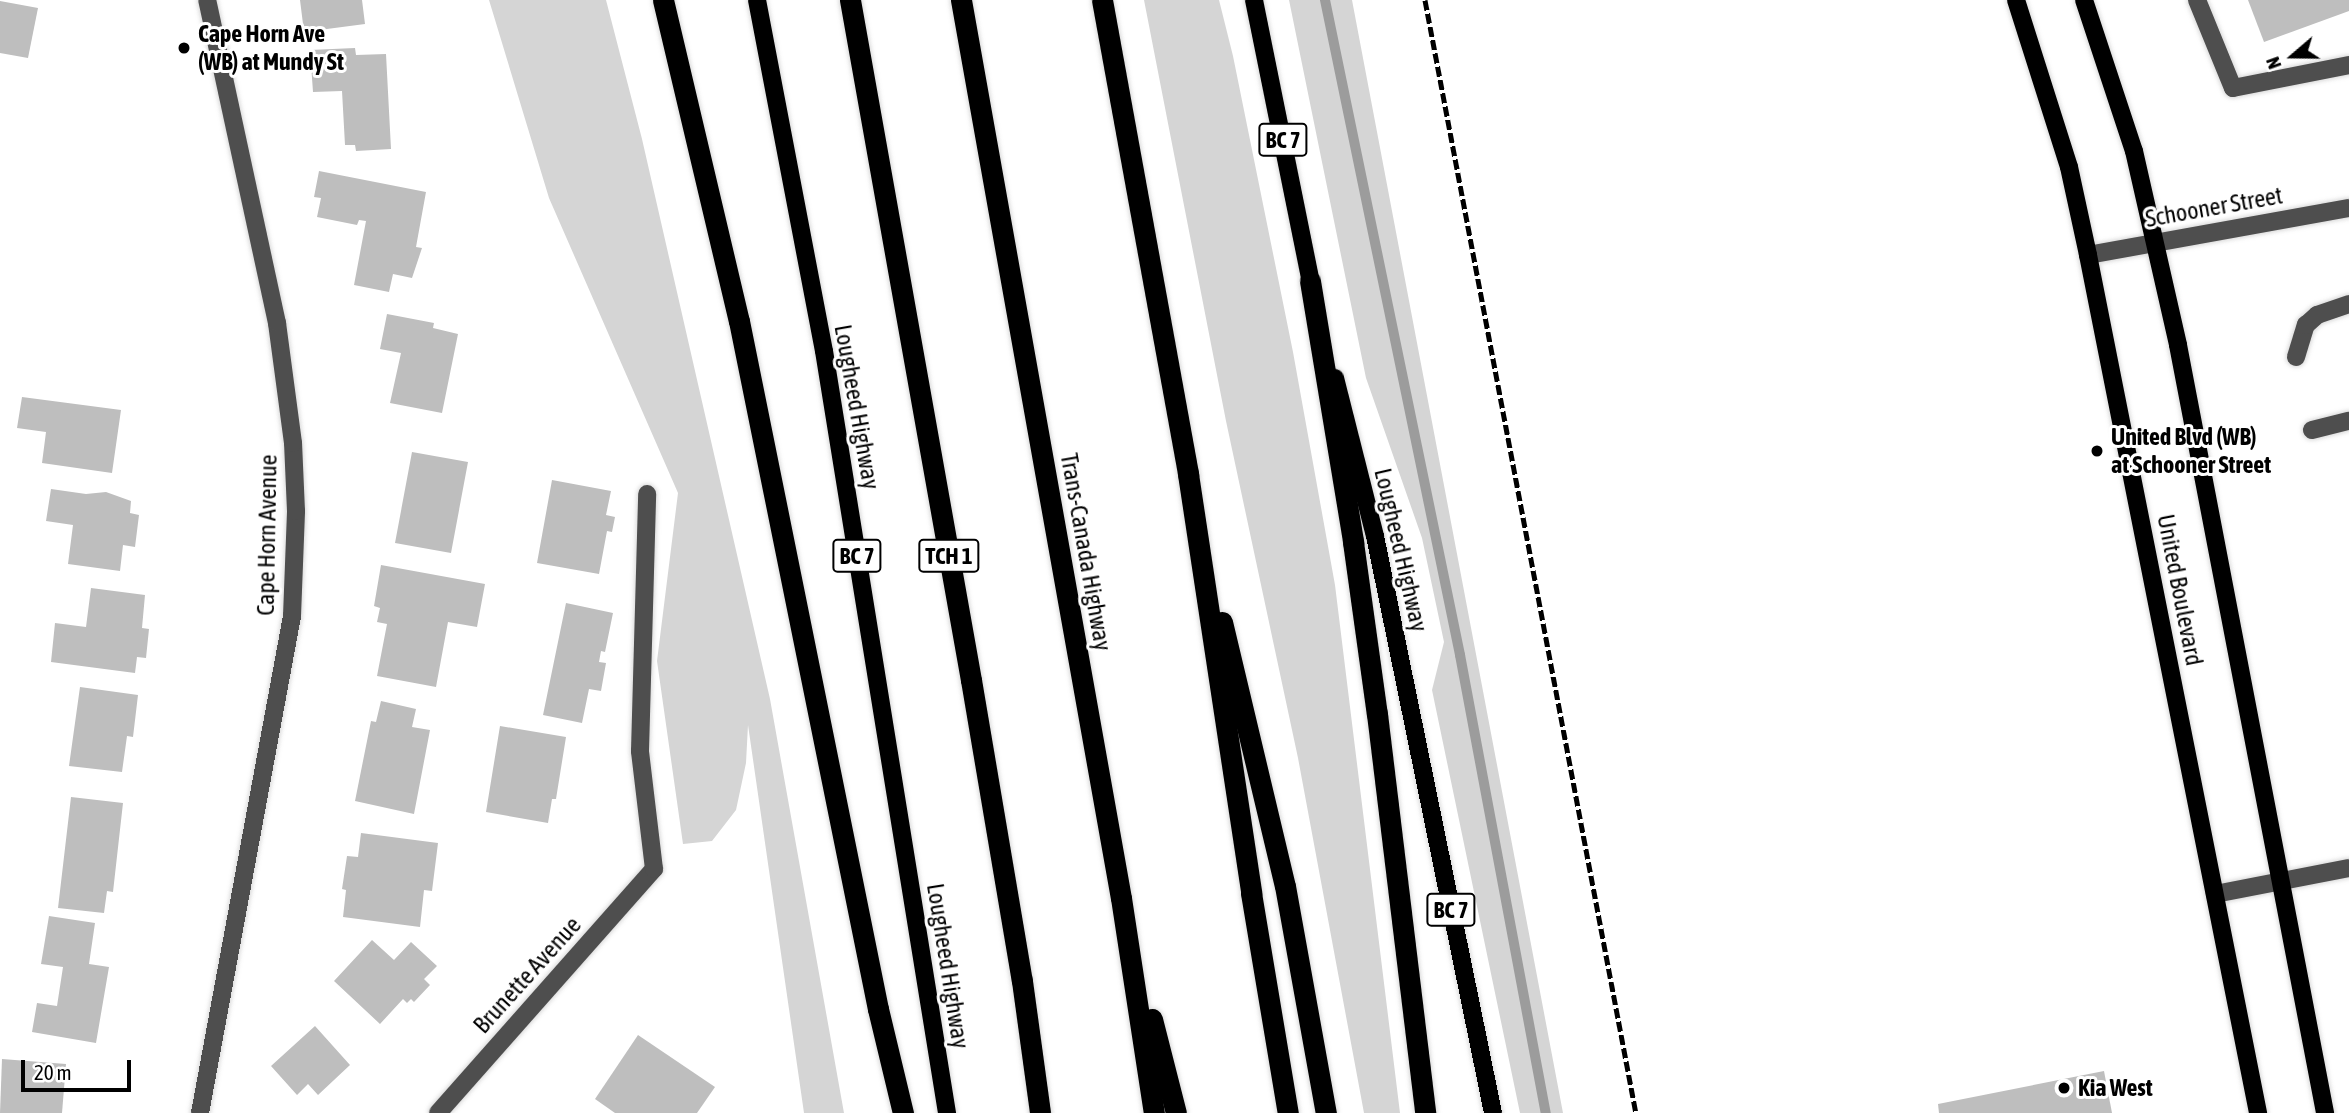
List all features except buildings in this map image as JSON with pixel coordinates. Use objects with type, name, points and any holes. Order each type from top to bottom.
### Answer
[{"type":"highway","points":[[663,0],[739,321],[875,995],[903,1113]]},
{"type":"highway","name":"TCH 1","points":[[850,0],[971,680],[1022,981],[1040,1113]]},
{"type":"highway","name":"Trans-Canada Highway","points":[[961,0],[1121,898],[1154,1113]]},
{"type":"highway","points":[[1102,0],[1188,474],[1287,1113]]},
{"type":"highway","points":[[1310,281],[1353,542],[1377,714],[1424,1113]]},
{"type":"highway","points":[[1188,474],[1285,886],[1326,1113]]},
{"type":"highway","points":[[1121,898],[1176,1113]]},
{"type":"main road","name":"Lougheed Highway","points":[[757,0],[824,351],[947,1113]]},
{"type":"main road","name":"Lougheed Highway","points":[[1254,0],[1310,281],[1375,536],[1493,1113]]},
{"type":"main road","name":"United Boulevard","points":[[2016,0],[2069,167],[2258,1113]]},
{"type":"main road","name":"United Boulevard","points":[[2084,0],[2134,151],[2178,345],[2325,1113]]},
{"type":"street","name":"Cape Horn Avenue","points":[[200,1113],[292,615],[296,511],[293,443],[277,323],[207,0]]},
{"type":"street","points":[[2197,0],[2233,88],[2349,65]]},
{"type":"street","name":"Schooner Street","points":[[2088,255],[2349,208]]},
{"type":"street","points":[[2296,357],[2306,325],[2317,315],[2349,304]]},
{"type":"street","points":[[2312,430],[2349,421]]},
{"type":"street","name":"Brunette Avenue","points":[[438,1113],[654,869],[639,751],[647,494]]},
{"type":"street","points":[[2215,894],[2349,868]]},
{"type":"shaded area","points":[[489,0],[606,0],[642,139],[770,699],[844,1113],[804,1113],[748,725],[746,763],[736,810],[712,841],[683,844],[657,661],[678,493],[549,198]]},
{"type":"shaded area","points":[[1144,0],[1219,0],[1233,56],[1293,352],[1335,585],[1400,1113],[1364,1113],[1298,758],[1226,421]]},
{"type":"shaded area","points":[[1289,0],[1352,0],[1563,1113],[1520,1113],[1432,690],[1444,642],[1422,538],[1366,378]]},
{"type":"waterway","points":[[1325,0],[1460,655],[1546,1113]]},
{"type":"railway","points":[[1425,0],[1636,1113]]},
{"type":"place","name":"Cape Horn Ave (WB) at Mundy St","points":[[184,48]]},
{"type":"place","name":"United Blvd (WB) at Schooner Street","points":[[2097,451]]},
{"type":"place","name":"Kia West","points":[[2064,1088]]}]
